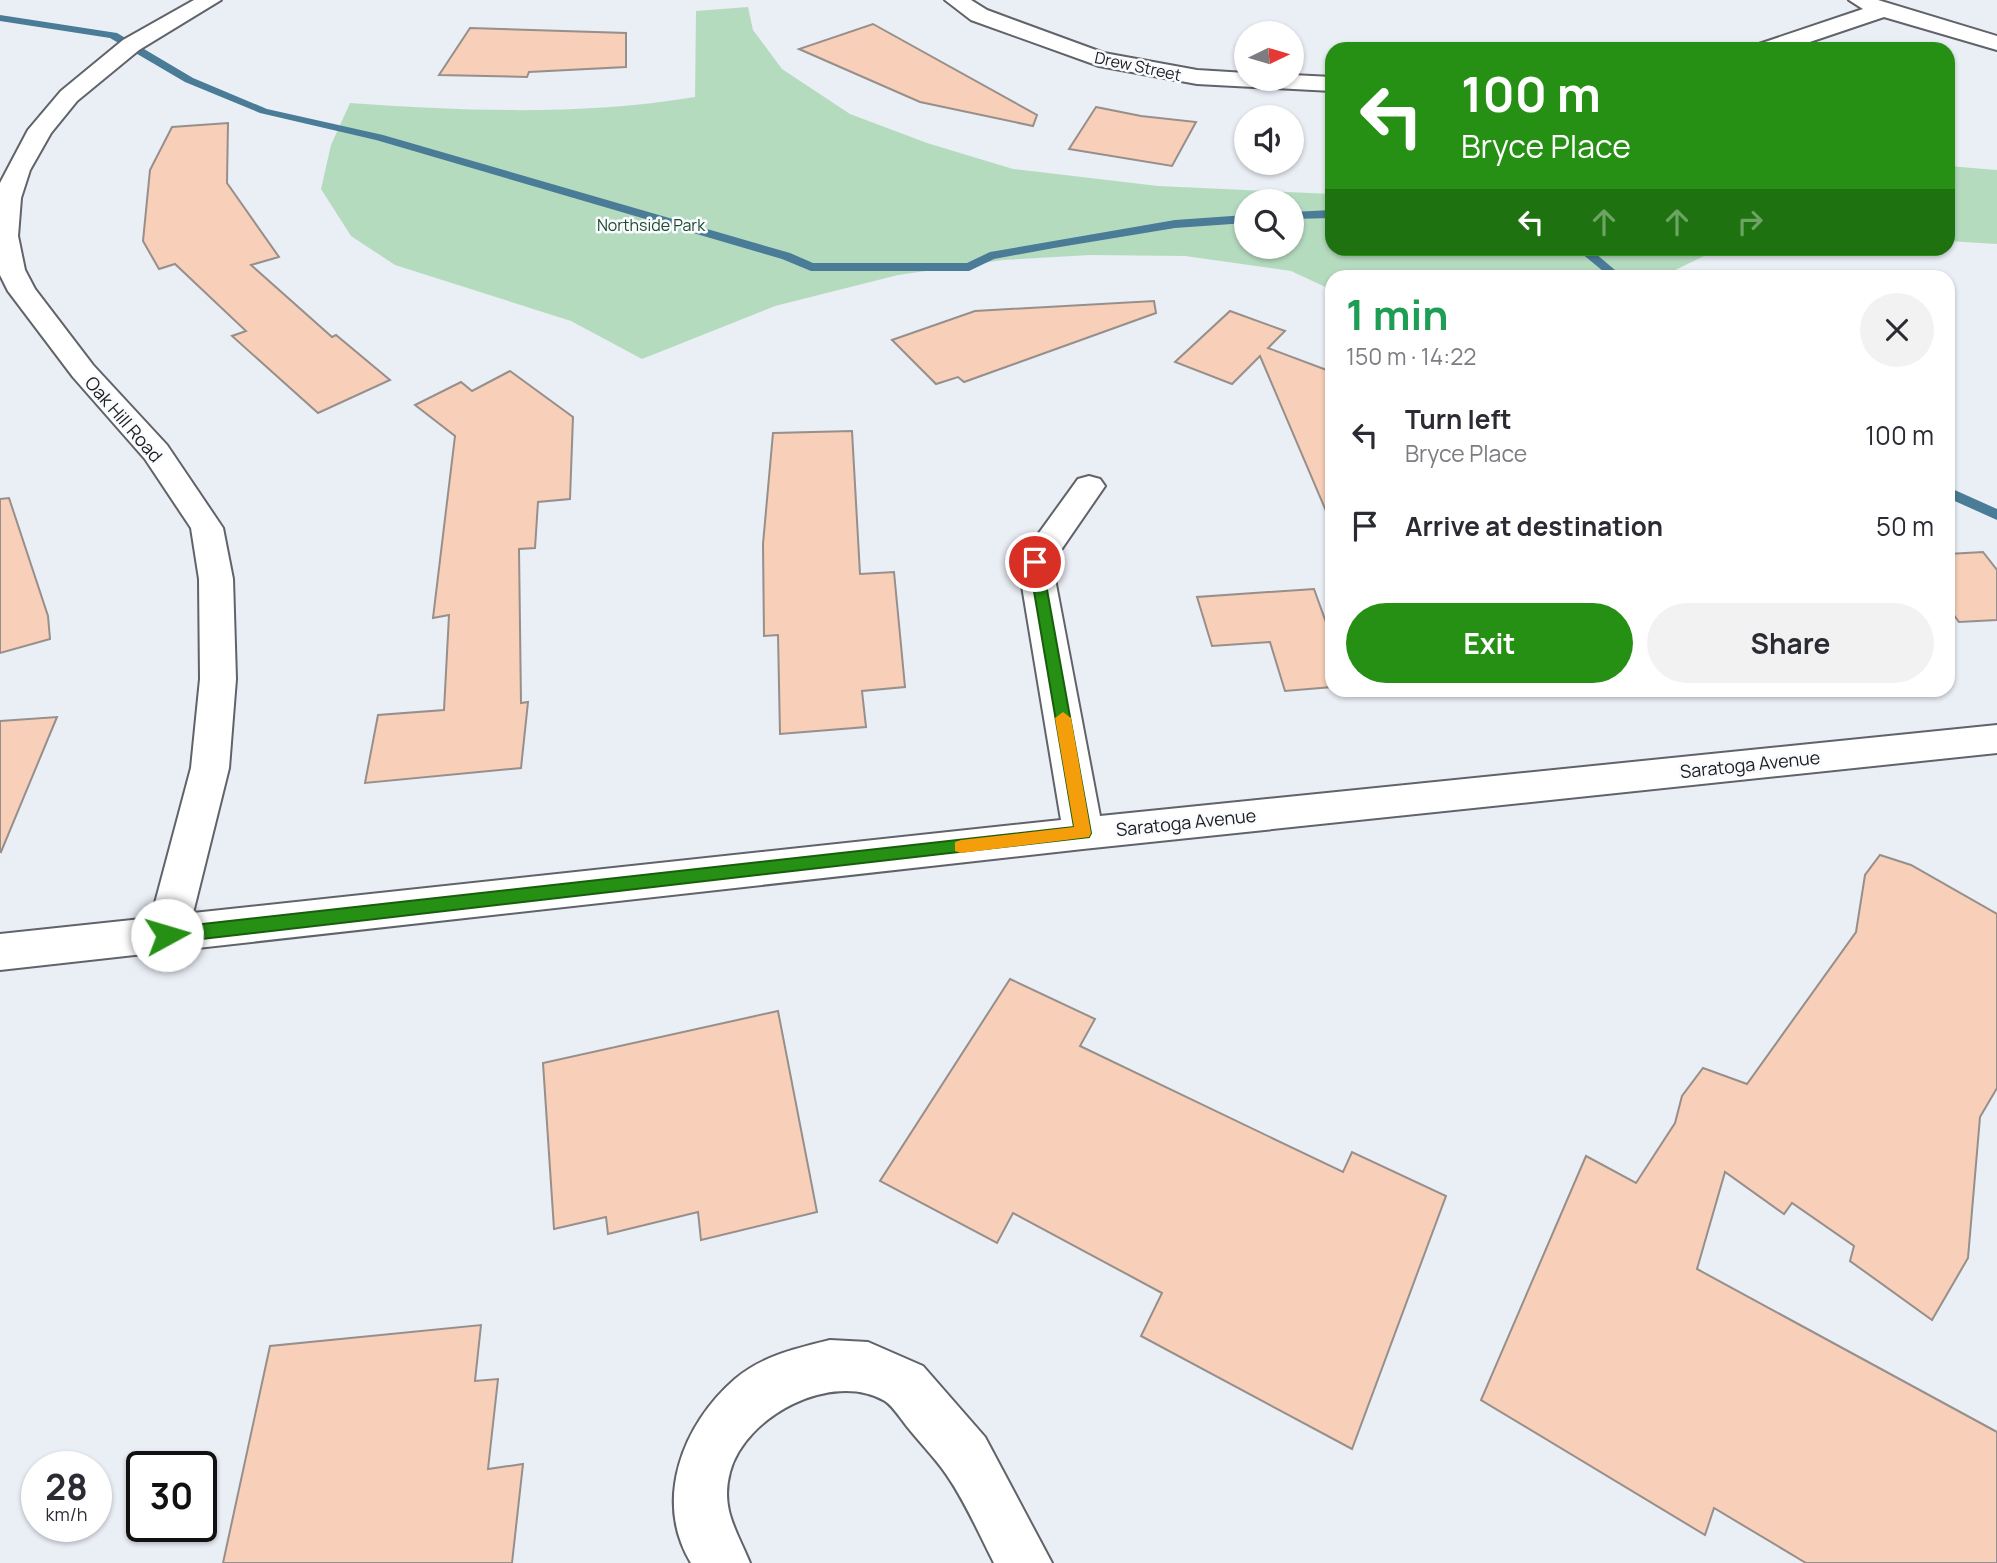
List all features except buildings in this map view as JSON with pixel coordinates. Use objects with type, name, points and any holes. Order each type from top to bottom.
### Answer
[{"type":"street","name":"Oak Hill Road","points":[[167,935],[210,768],[218,679],[215,579],[207,528],[156,452],[83,371],[22,291],[11,270],[5,236],[8,198],[17,170],[40,130],[69,96],[131,45],[210,0]]},
{"type":"street","name":"Drew Street","points":[[956,0],[979,15],[1099,59],[1197,77],[1325,84]]},
{"type":"street","points":[[1860,0],[1883,10],[1997,43]]},
{"type":"street","points":[[1788,42],[1883,10]]},
{"type":"street","points":[[1083,833],[1035,562],[1089,486]]},
{"type":"street","name":"Saratoga Avenue","points":[[0,952],[1083,833],[1997,739]]},
{"type":"street","points":[[722,1563],[705,1535],[699,1501],[704,1465],[726,1427],[755,1396],[791,1375],[830,1366],[868,1368],[905,1384],[966,1456],[1019,1562]]},
{"type":"green space","name":"Northside Park","points":[[748,7],[753,30],[782,69],[850,114],[927,143],[1013,169],[1158,186],[1234,189],[1234,259],[1304,259],[1304,193],[1325,194],[1325,256],[1704,256],[1675,270],[1325,270],[1325,287],[1291,271],[1185,256],[1090,255],[1003,260],[898,275],[775,306],[642,359],[571,321],[395,265],[351,236],[321,189],[331,145],[350,103],[522,110],[652,103],[695,97],[696,11]]},
{"type":"green space","points":[[1955,167],[1997,170],[1997,244],[1955,241]]},
{"type":"waterway","points":[[0,18],[113,35],[189,80],[264,111],[379,137],[786,256],[811,267],[969,267],[990,256],[1054,244],[1175,224],[1234,220]]},
{"type":"waterway","points":[[1304,215],[1325,214]]},
{"type":"waterway","points":[[1591,256],[1608,270]]},
{"type":"waterway","points":[[1955,495],[1997,515]]},
{"type":"slow traffic","points":[[961,846],[1083,833],[1063,718]]},
{"type":"route","points":[[167,935],[1083,833],[1035,562]]}]
